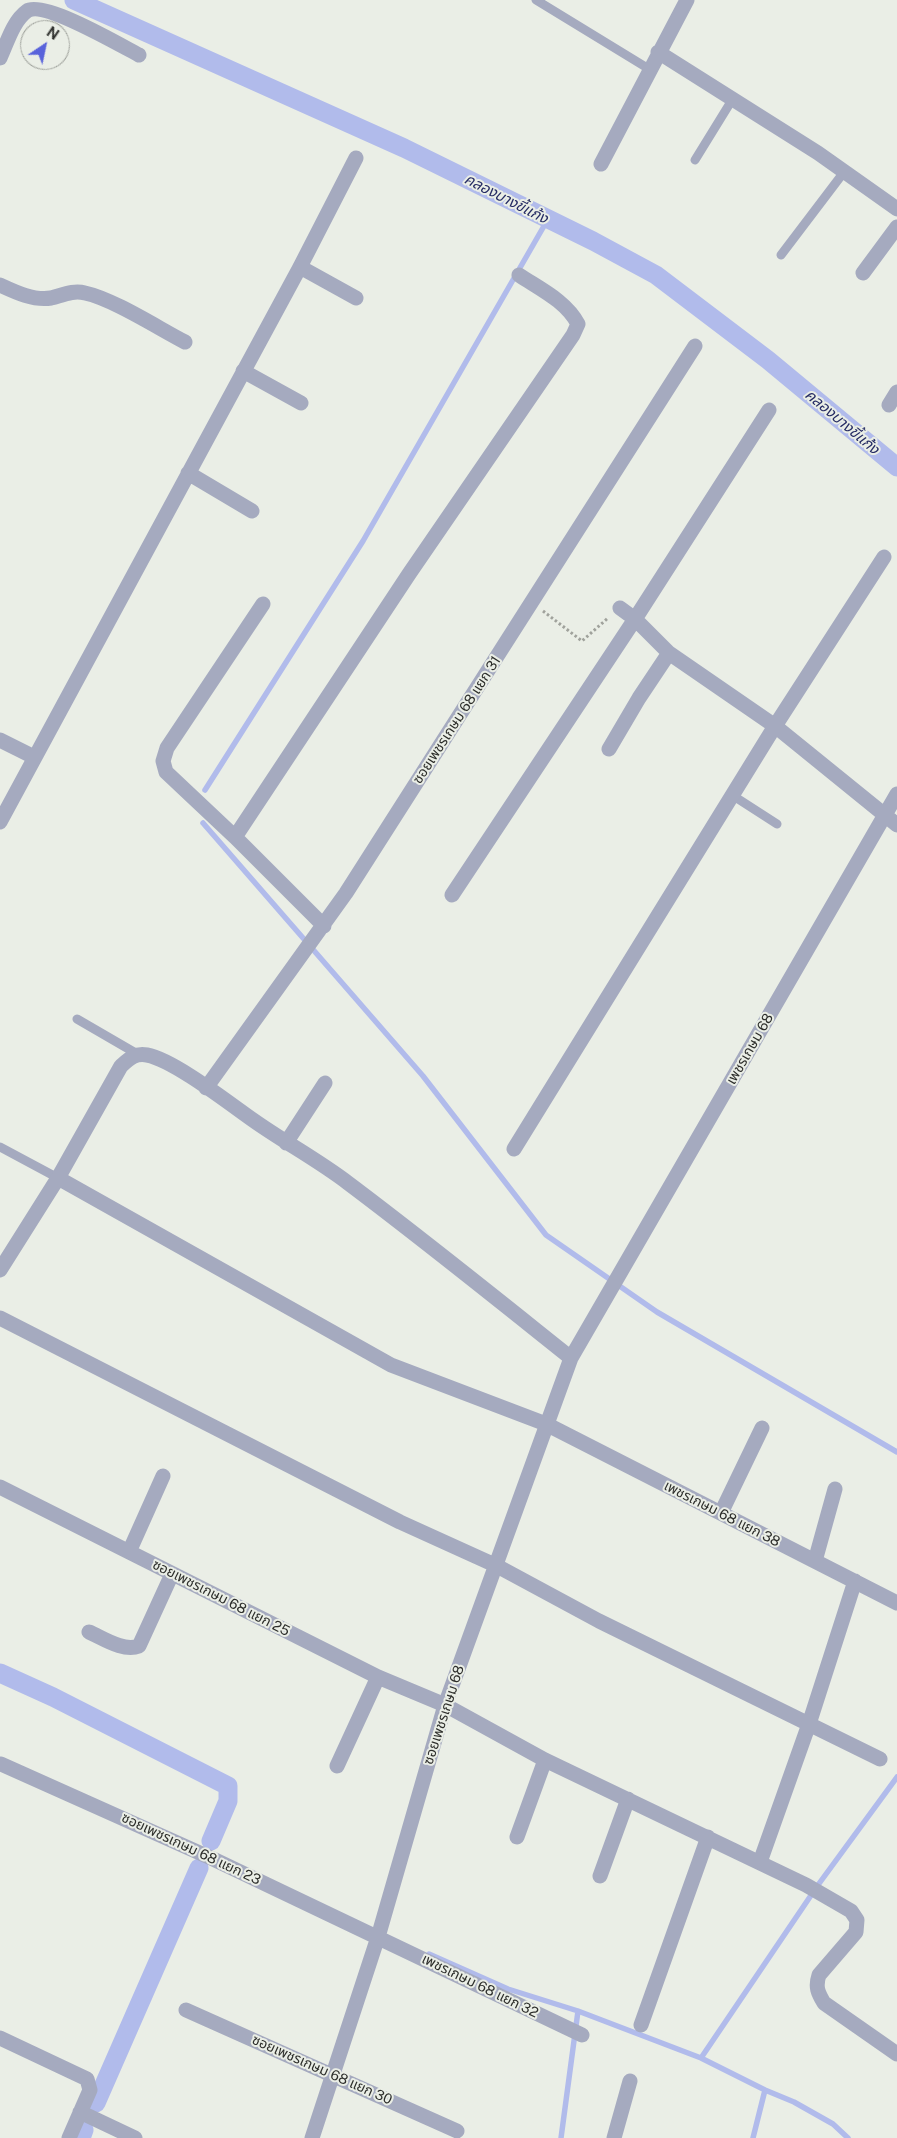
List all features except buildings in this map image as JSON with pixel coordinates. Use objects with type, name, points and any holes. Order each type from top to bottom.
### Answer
[{"type":"street","points":[[601,164],[658,52],[687,0]]},
{"type":"street","points":[[0,58],[16,23],[27,11],[37,8],[66,17],[139,54]]},
{"type":"street","points":[[658,52],[844,172],[897,209]]},
{"type":"street","points":[[0,822],[300,267],[356,158]]},
{"type":"street","points":[[863,274],[897,227]]},
{"type":"street","points":[[300,267],[356,298]]},
{"type":"street","points":[[236,837],[408,574],[573,335],[578,324],[572,313],[561,303],[519,275]]},
{"type":"street","points":[[0,285],[36,298],[49,298],[75,291],[87,293],[118,306],[185,342]]},
{"type":"street","name":"ซอยเพชรเกษม 68 แยก 31","points":[[206,1088],[324,926],[695,346]]},
{"type":"street","points":[[243,371],[301,403]]},
{"type":"street","points":[[452,895],[635,619],[769,410]]},
{"type":"street","points":[[188,473],[252,511]]},
{"type":"street","points":[[514,1149],[775,726],[884,557]]},
{"type":"street","points":[[263,604],[168,748],[163,761],[166,772],[236,837],[324,926]]},
{"type":"street","points":[[620,608],[635,619],[670,653],[775,726],[891,820]]},
{"type":"street","points":[[609,749],[670,653]]},
{"type":"street","points":[[0,740],[34,757]]},
{"type":"street","name":"เพชรเกษม 68","points":[[603,1304],[891,820],[897,794]]},
{"type":"street","points":[[0,1270],[58,1178],[122,1066],[131,1057],[139,1055],[150,1056],[166,1062],[346,1181],[571,1358]]},
{"type":"street","points":[[286,1143],[325,1083]]},
{"type":"street","name":"เพชรเกษม 68 แยก 38","points":[[58,1178],[391,1365],[546,1424],[897,1603]]},
{"type":"street","name":"ซอยเพชรเกษม 68","points":[[312,2138],[334,2076],[378,1937],[445,1705],[571,1358],[603,1304]]},
{"type":"street","points":[[0,1318],[400,1522],[497,1566],[599,1621],[880,1759]]},
{"type":"street","points":[[721,1513],[762,1428]]},
{"type":"street","points":[[129,1552],[163,1476]]},
{"type":"street","name":"ซอยเพชรเกษม 68 แยก 25","points":[[0,1487],[378,1677],[445,1705],[545,1760],[760,1862],[852,1911],[857,1920],[856,1932],[819,1975],[816,1983],[818,1994],[824,2003],[897,2054]]},
{"type":"street","points":[[814,1561],[835,1489]]},
{"type":"street","points":[[89,1632],[120,1646],[134,1648],[139,1646],[172,1574]]},
{"type":"street","points":[[760,1862],[809,1724],[855,1582]]},
{"type":"street","points":[[337,1766],[378,1677]]},
{"type":"street","points":[[517,1837],[545,1760]]},
{"type":"street","name":"ซอยเพชรเกษม 68 แยก 23","points":[[1,1764],[211,1858],[378,1937]]},
{"type":"street","points":[[600,1876],[628,1799]]},
{"type":"street","points":[[641,2025],[708,1837]]},
{"type":"street","name":"เพชรเกษม 68 แยก 32","points":[[378,1937],[582,2034]]},
{"type":"street","name":"ซอยเพชรเกษม 68 แยก 30","points":[[186,2010],[457,2131]]},
{"type":"street","points":[[0,2038],[87,2079],[90,2090],[69,2138]]},
{"type":"street","points":[[614,2138],[630,2081]]},
{"type":"street","points":[[80,2112],[135,2138]]},
{"type":"lane","points":[[536,0],[650,69]]},
{"type":"lane","points":[[695,160],[732,100]]},
{"type":"lane","points":[[781,255],[844,172]]},
{"type":"lane","points":[[732,795],[777,824]]},
{"type":"lane","points":[[77,1019],[139,1055]]},
{"type":"lane","points":[[0,1147],[58,1178]]},
{"type":"path","points":[[532,603],[582,641],[620,608]]},
{"type":"waterway","name":"คลองบางขี้แก้ง","points":[[74,0],[404,148],[593,241],[656,275],[768,360],[897,467]]},
{"type":"waterway","points":[[205,790],[363,541],[548,219]]},
{"type":"waterway","points":[[203,823],[423,1076],[546,1235],[657,1312],[897,1452]]},
{"type":"waterway","points":[[0,1673],[53,1697],[228,1786],[228,1801],[211,1841]]},
{"type":"waterway","points":[[701,2058],[818,1885],[897,1777]]},
{"type":"waterway","points":[[96,2103],[199,1868]]},
{"type":"waterway","points":[[429,1954],[508,1989],[578,2011],[701,2058],[765,2090],[794,2102],[833,2124],[848,2138]]},
{"type":"waterway","points":[[561,2138],[578,2011]]},
{"type":"waterway","points":[[753,2138],[765,2090]]},
{"type":"waterway","points":[[81,2138],[84,2130]]}]
